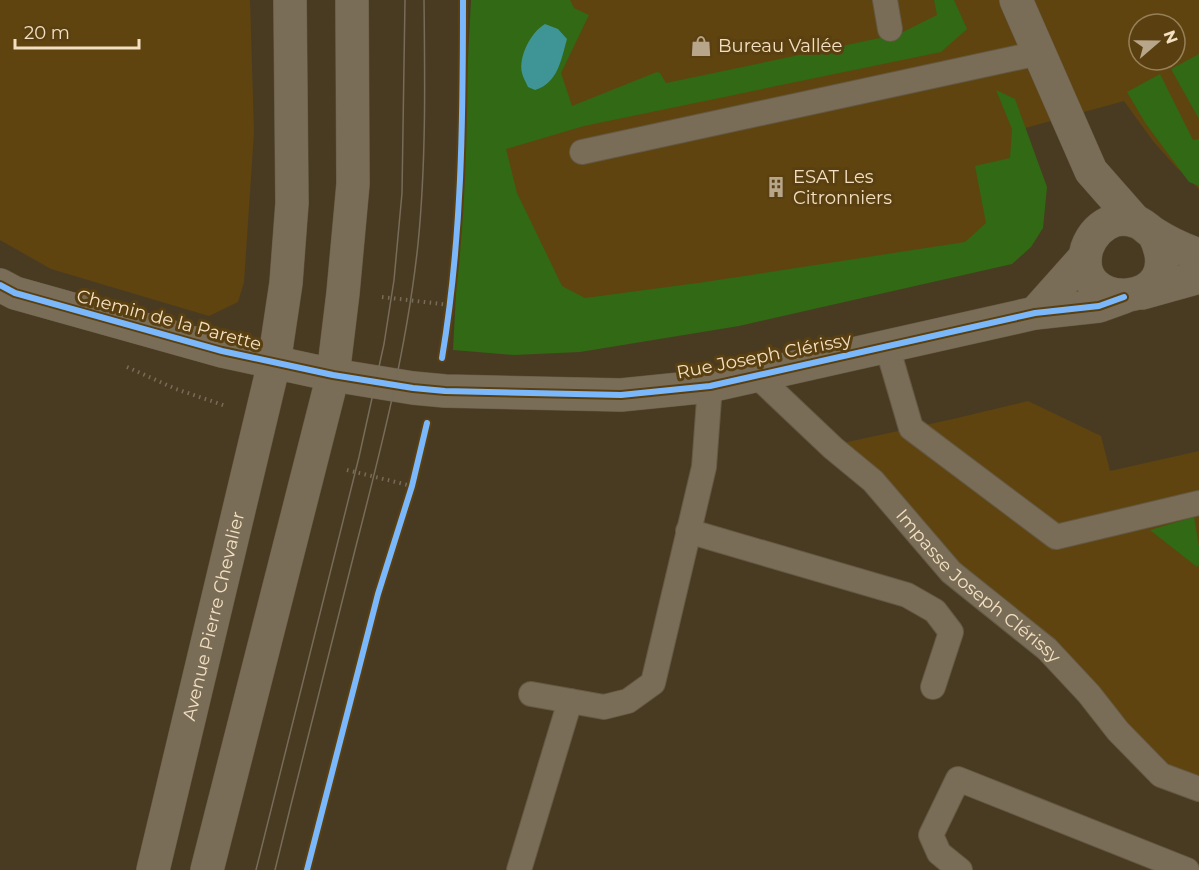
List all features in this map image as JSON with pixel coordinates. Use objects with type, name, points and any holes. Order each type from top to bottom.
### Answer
[{"type":"street","name":"Chemin de la Parette","points":[[274,363],[286,283],[292,203],[290,0]]},
{"type":"street","points":[[207,870],[333,375],[344,293],[353,184],[352,0]]},
{"type":"street","points":[[1016,0],[1091,171],[1145,227],[1161,249],[1161,266],[1155,282],[1133,295],[1109,294],[1096,285],[1087,272],[1091,171]]},
{"type":"street","points":[[1035,313],[1103,226],[1118,219],[1145,227],[1199,255]]},
{"type":"street","name":"Rue Joseph Clérissy","points":[[333,375],[445,391],[621,396],[710,386],[1035,313],[1099,306],[1199,277]]},
{"type":"street","name":"Chemin de la Parette","points":[[0,285],[15,293],[222,351],[333,375]]},
{"type":"street","name":"Avenue Pierre Chevalier","points":[[153,870],[274,363]]},
{"type":"lane","points":[[885,0],[890,29]]},
{"type":"lane","points":[[582,152],[1039,53]]},
{"type":"lane","points":[[887,346],[911,428],[1056,537],[1199,503]]},
{"type":"lane","name":"Impasse Joseph Clérissy","points":[[758,376],[833,448],[873,481],[916,528],[951,572],[1047,649],[1089,694],[1118,731],[1161,776],[1199,789]]},
{"type":"lane","points":[[531,694],[604,707],[628,700],[652,683],[704,467],[710,386]]},
{"type":"lane","points":[[688,531],[907,595],[935,611],[951,632],[933,687]]},
{"type":"lane","points":[[519,870],[570,701]]},
{"type":"lane","points":[[960,870],[939,853],[931,835],[958,779],[1187,870]]},
{"type":"path","points":[[450,305],[452,295]]},
{"type":"path","points":[[409,497],[412,486]]},
{"type":"shaded area","points":[[0,0],[250,0],[254,132],[244,282],[238,302],[209,316],[51,269],[0,240]]},
{"type":"shaded area","points":[[479,0],[1199,0],[1199,189],[1153,141],[1124,101],[1014,131],[1012,199],[967,249],[489,317]]},
{"type":"shaded area","points":[[1028,401],[1101,436],[1110,471],[1199,451],[1199,778],[1168,767],[958,569],[843,443]]},
{"type":"green space","points":[[471,0],[570,0],[574,8],[589,15],[561,73],[572,106],[657,72],[666,83],[899,34],[937,15],[934,0],[954,0],[967,29],[941,52],[584,126],[506,149],[517,193],[562,286],[585,298],[965,242],[986,223],[975,166],[1010,158],[1012,129],[996,90],[1015,99],[1047,187],[1043,228],[1031,247],[1012,264],[739,326],[580,352],[514,355],[453,350]]},
{"type":"green space","points":[[1199,54],[1199,119],[1173,72],[1187,72],[1187,60]]},
{"type":"green space","points":[[1160,74],[1193,140],[1199,139],[1199,186],[1189,182],[1146,124],[1127,92]]},
{"type":"green space","points":[[1194,517],[1199,547],[1197,567],[1150,530]]},
{"type":"water","points":[[545,24],[558,29],[567,39],[554,76],[543,87],[535,90],[528,87],[524,78],[522,60],[531,39]]},
{"type":"tram line","points":[[256,870],[359,457],[384,344],[394,280],[402,193],[405,0]]},
{"type":"tram line","points":[[275,870],[383,436],[407,321],[418,244],[424,153],[424,0]]},
{"type":"cycle path","points":[[442,358],[454,269],[460,179],[463,0]]},
{"type":"cycle path","points":[[0,285],[15,293],[222,351],[333,375],[445,391],[621,395],[710,386],[1035,313],[1099,306],[1124,297]]},
{"type":"cycle path","points":[[307,870],[378,594],[412,486],[427,423]]},
{"type":"place","name":"Bureau Vallée","points":[[701,46]]},
{"type":"place","name":"ESAT Les Citronniers","points":[[776,187]]}]
